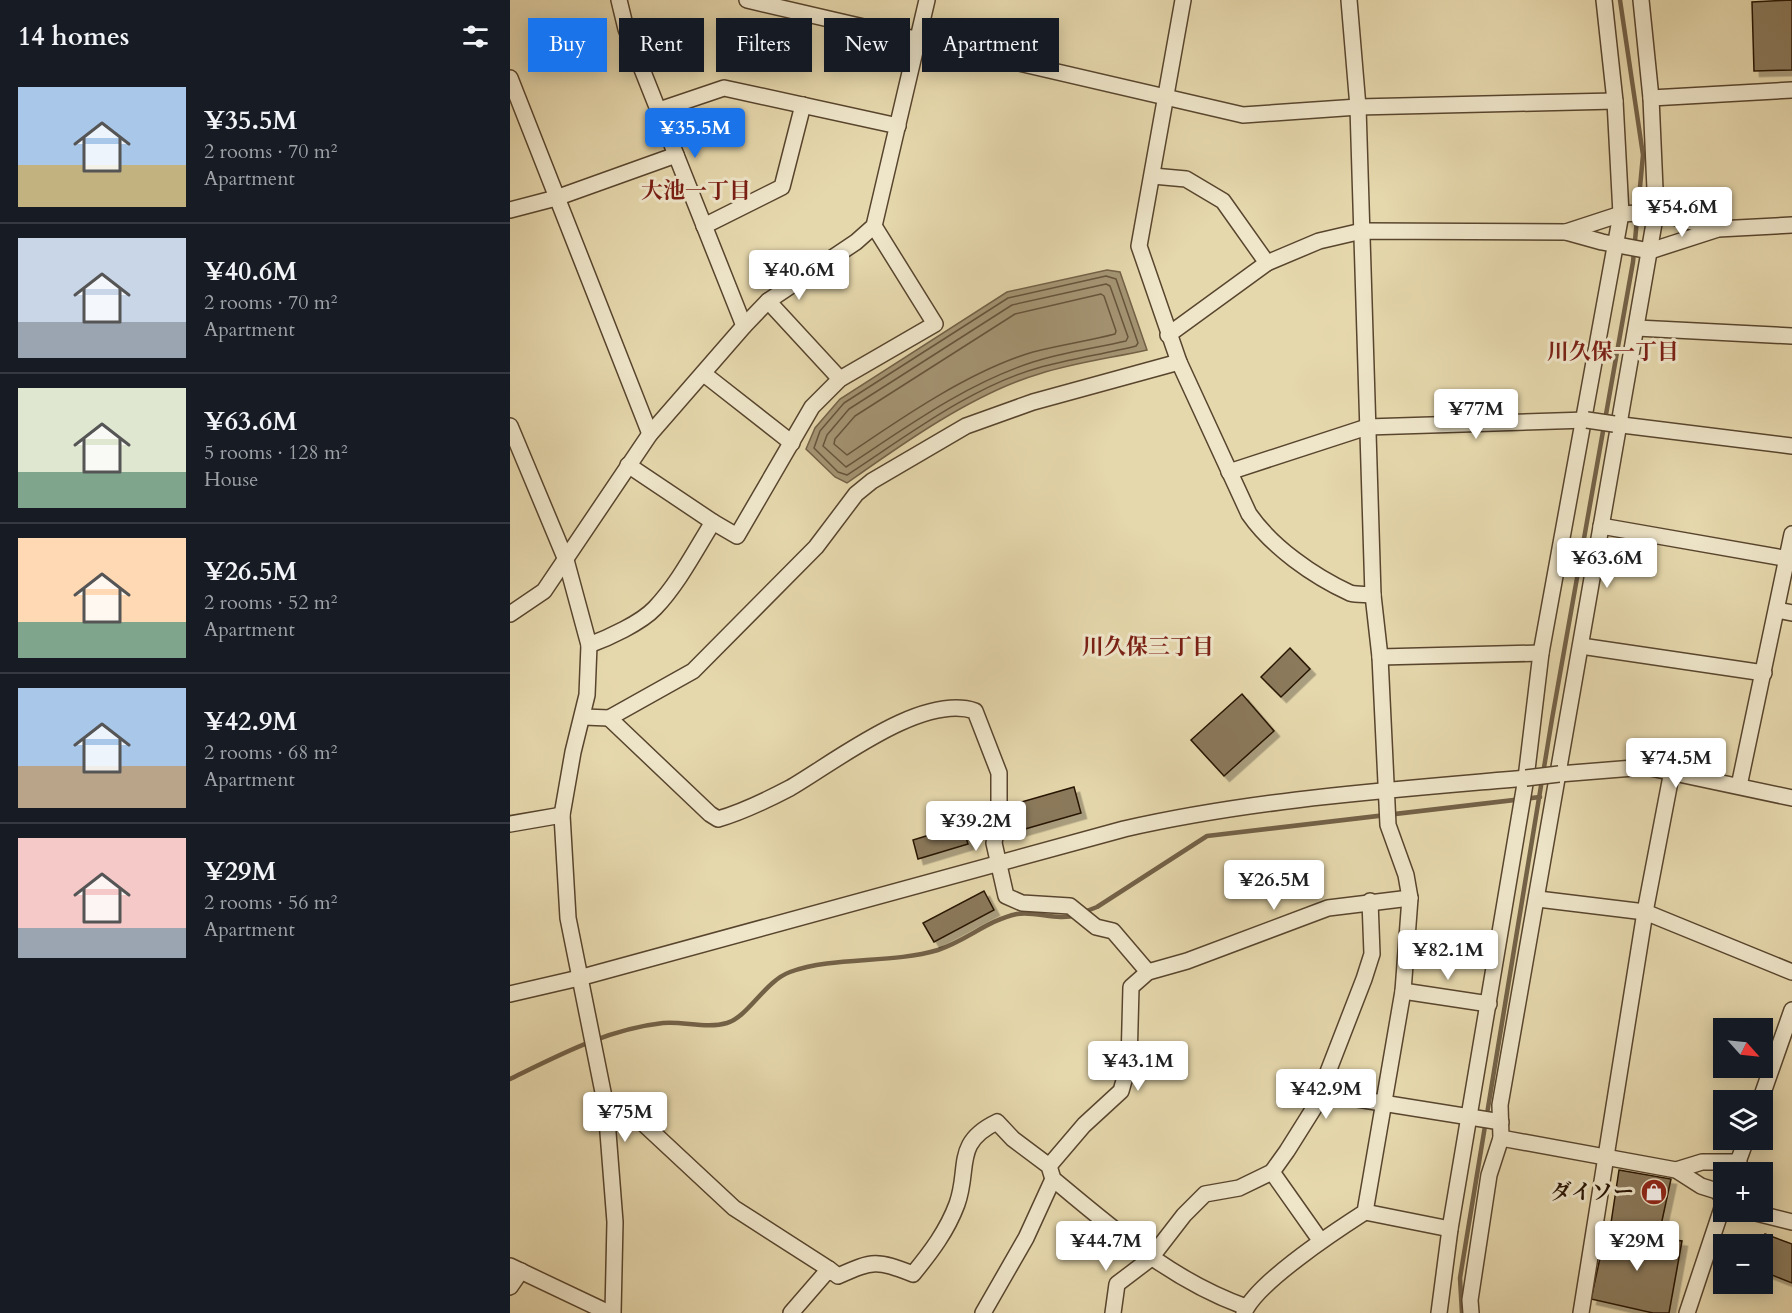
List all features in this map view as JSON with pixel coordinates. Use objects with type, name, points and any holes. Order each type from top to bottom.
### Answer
[{"type":"street","points":[[619,0],[626,29],[744,326]]},
{"type":"street","points":[[747,0],[1243,115],[1358,107],[1615,101]]},
{"type":"street","points":[[510,614],[544,591],[650,434],[744,326],[768,302],[856,242],[874,226],[927,0]]},
{"type":"street","points":[[1183,0],[1139,246],[1179,362],[1249,514],[1262,532],[1279,549],[1352,594],[1373,595]]},
{"type":"street","points":[[1349,0],[1358,107],[1373,595],[1380,657],[1386,799],[1388,825],[1406,875],[1410,898],[1403,991],[1365,1212]]},
{"type":"street","points":[[1439,1313],[1450,1229],[1526,778],[1541,653],[1621,214],[1615,101],[1604,0]]},
{"type":"street","points":[[1471,1313],[1470,1300],[1488,1174],[1501,1138],[1500,1105],[1538,898],[1602,526],[1617,425],[1637,328],[1656,212],[1651,98],[1641,0]]},
{"type":"street","points":[[510,78],[650,434]]},
{"type":"street","points":[[659,110],[724,88],[898,126]]},
{"type":"street","points":[[1651,98],[1792,90]]},
{"type":"street","points":[[704,226],[782,187],[803,105]]},
{"type":"street","points":[[510,210],[556,198],[676,155]]},
{"type":"street","points":[[1153,176],[1186,179],[1223,201],[1267,263]]},
{"type":"street","points":[[1566,232],[1621,214],[1656,212],[1718,229]]},
{"type":"street","points":[[1168,335],[1267,263],[1319,241],[1362,231],[1566,232],[1650,251],[1718,229],[1792,225]]},
{"type":"street","points":[[628,465],[736,536],[812,407],[840,379],[935,324],[874,226]]},
{"type":"street","points":[[768,302],[840,379]]},
{"type":"street","points":[[1637,328],[1792,336]]},
{"type":"street","points":[[584,717],[609,718],[693,671],[816,547],[856,494],[872,481],[966,426],[1033,402],[1179,362]]},
{"type":"street","points":[[704,374],[792,443]]},
{"type":"street","points":[[1229,472],[1367,427],[1585,420],[1792,446]]},
{"type":"street","points":[[510,426],[566,560],[589,645],[589,676],[584,717],[573,752],[562,815],[568,918],[606,1107],[615,1222],[611,1313],[516,1269],[510,1287]]},
{"type":"street","points":[[589,645],[607,638],[654,610],[672,587],[713,522]]},
{"type":"street","points":[[1602,526],[1789,559]]},
{"type":"street","points":[[1739,786],[1764,673],[1785,611],[1792,534]]},
{"type":"street","points":[[1581,646],[1764,673]]},
{"type":"street","points":[[1380,657],[1541,653]]},
{"type":"street","points":[[609,718],[718,819],[789,788],[887,728],[960,706],[975,711],[999,773],[999,815],[994,843],[1006,896],[1022,903],[1070,906],[1096,927],[1113,931],[1148,972]]},
{"type":"street","points":[[510,994],[579,978],[998,863],[1182,816],[1386,799],[1526,778],[1646,767],[1792,798]]},
{"type":"street","points":[[1581,1313],[1645,912],[1672,771]]},
{"type":"street","points":[[510,824],[562,815]]},
{"type":"street","points":[[983,1313],[1026,1238],[1051,1173],[1084,1125],[1121,1091],[1130,1063],[1131,987],[1148,972],[1187,961],[1328,908],[1370,901],[1410,898]]},
{"type":"street","points":[[1538,898],[1645,912],[1792,972]]},
{"type":"street","points":[[1113,1313],[1117,1284],[1150,1259],[1184,1215],[1205,1194],[1239,1188],[1272,1172],[1314,1108],[1372,954],[1370,901]]},
{"type":"street","points":[[1403,991],[1489,1004]]},
{"type":"street","points":[[1764,1090],[1792,1010]]},
{"type":"street","points":[[1320,1093],[1501,1122]]},
{"type":"street","points":[[606,1107],[632,1113],[734,1208],[838,1276],[868,1263],[883,1262],[913,1274],[939,1242],[958,1202],[963,1159],[969,1143],[985,1128],[997,1122],[1051,1173],[1150,1259],[1214,1296],[1245,1310],[1320,1240],[1365,1212],[1450,1229]]},
{"type":"street","points":[[1501,1138],[1676,1170],[1701,1186],[1713,1190]]},
{"type":"street","points":[[1676,1170],[1702,1162],[1713,1164]]},
{"type":"street","points":[[1272,1172],[1320,1240]]},
{"type":"street","points":[[1773,1217],[1792,1222]]},
{"type":"street","points":[[1687,1313],[1717,1222]]},
{"type":"street","points":[[791,1313],[829,1269]]},
{"type":"water","points":[[1107,270],[1120,272],[1147,350],[1052,370],[989,394],[939,421],[847,483],[835,477],[806,449],[815,428],[840,399],[1007,292]]},
{"type":"building","points":[[1792,0],[1792,70],[1754,71],[1752,2]]},
{"type":"building","points":[[1290,648],[1310,669],[1281,697],[1261,677]]},
{"type":"building","points":[[1242,694],[1274,731],[1224,776],[1191,740]]},
{"type":"building","points":[[1074,787],[1081,813],[1018,831],[1011,805]]},
{"type":"building","points":[[962,825],[968,844],[918,859],[913,840]]},
{"type":"building","points":[[984,891],[994,910],[934,942],[923,923]]},
{"type":"building","points":[[1619,1170],[1671,1179],[1660,1230],[1611,1223]]},
{"type":"building","points":[[1606,1231],[1682,1241],[1669,1313],[1653,1313],[1591,1299]]},
{"type":"building","points":[[1773,1237],[1792,1244],[1792,1283],[1773,1275]]},
{"type":"waterway","points":[[1462,1313],[1460,1278],[1552,719],[1633,262],[1643,155],[1620,0]]},
{"type":"waterway","points":[[1084,912],[1097,907],[1207,836],[1540,797]]},
{"type":"waterway","points":[[510,1079],[584,1044],[623,1031],[663,1023],[711,1025],[727,1023],[742,1014],[781,977],[807,967],[901,957],[938,950],[996,921],[1017,914],[1062,917],[1076,915]]},
{"type":"place","name":"ダイソー","points":[[1654,1192]]},
{"type":"district","name":"大池一丁目","points":[[696,190]]},
{"type":"district","name":"川久保一丁目","points":[[1613,351]]},
{"type":"district","name":"川久保三丁目","points":[[1148,646]]}]
